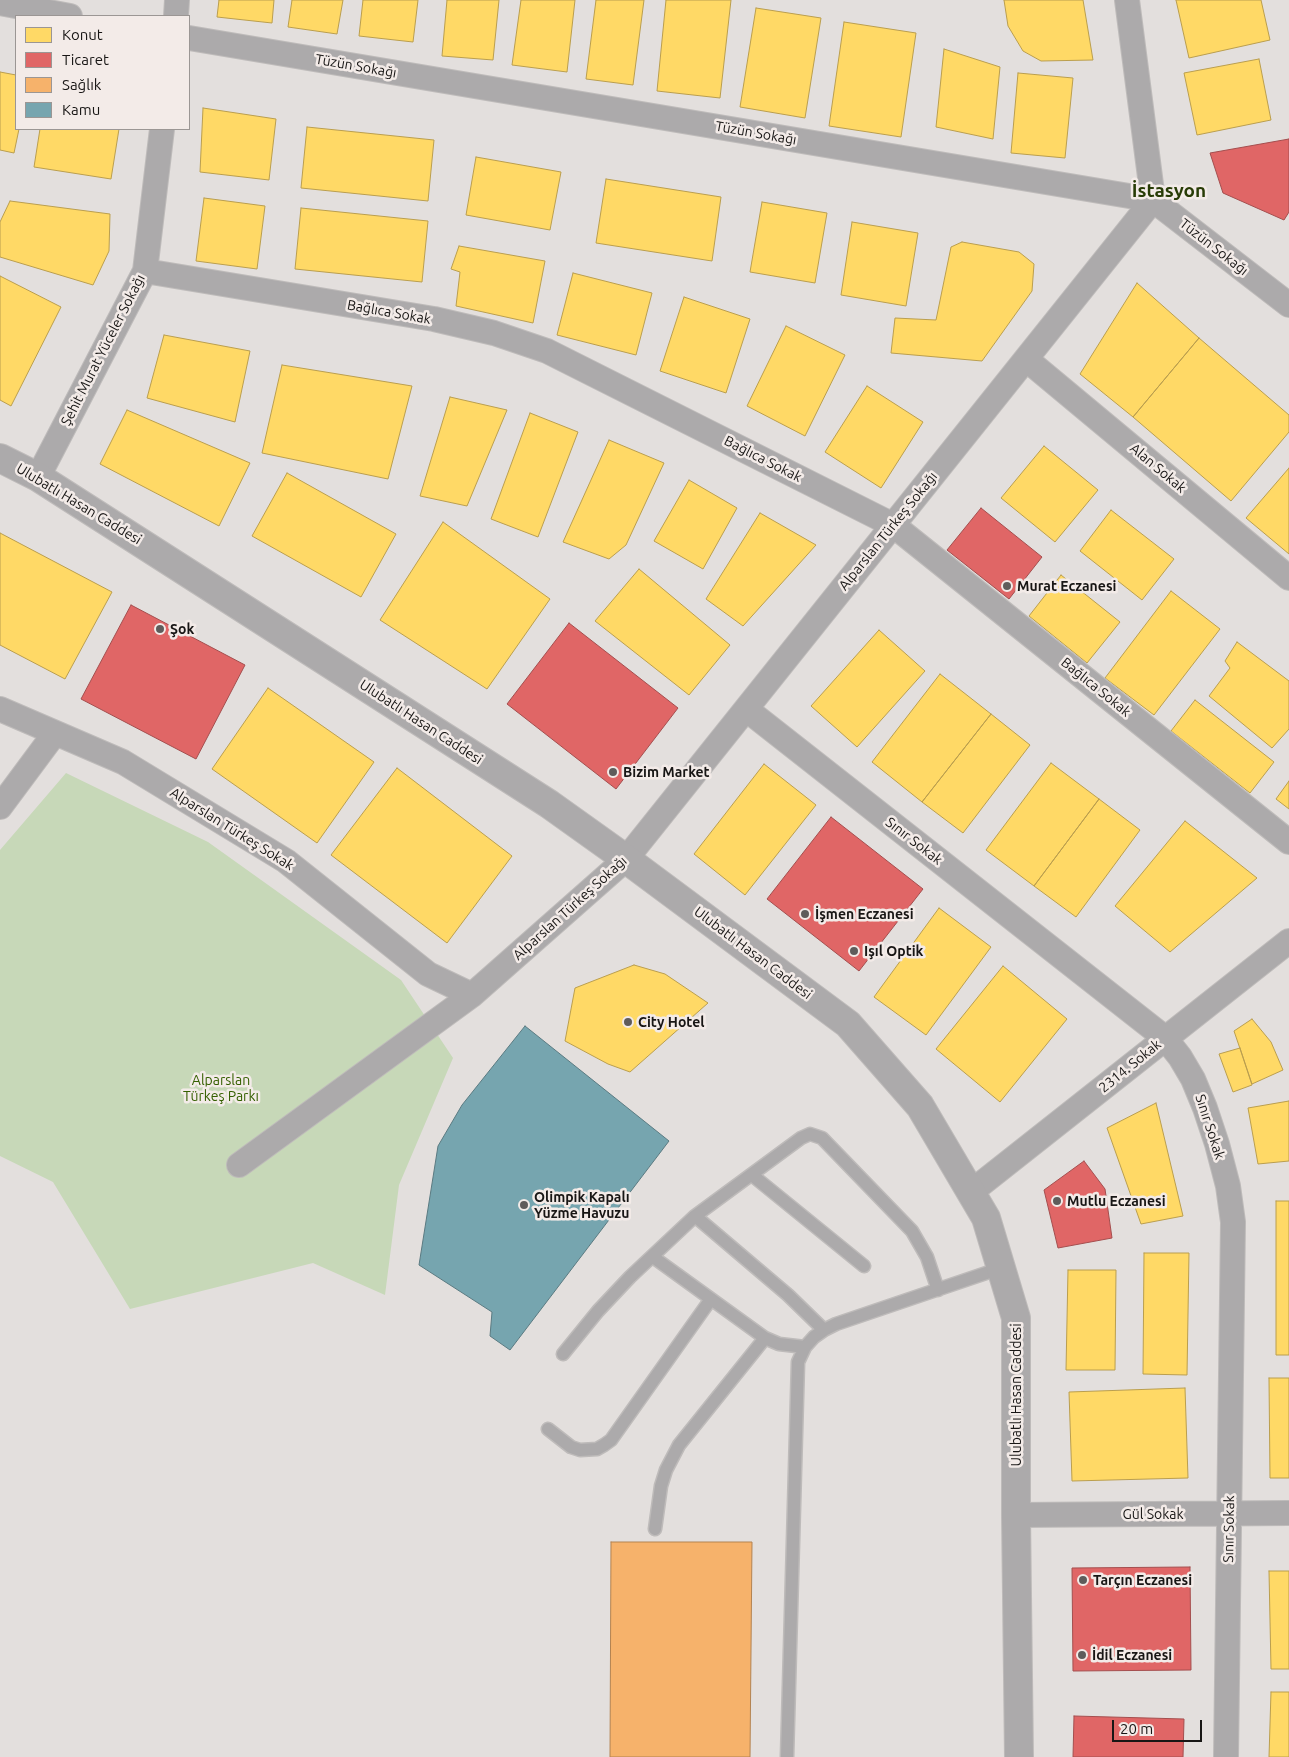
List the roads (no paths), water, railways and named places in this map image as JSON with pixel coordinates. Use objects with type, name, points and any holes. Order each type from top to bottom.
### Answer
[{"type":"street","points":[[176,15],[178,0]]},
{"type":"street","points":[[1127,0],[1153,200]]},
{"type":"street","points":[[0,4],[64,15]]},
{"type":"street","name":"Tüzün Sokağı","points":[[190,38],[1153,200],[1289,305]]},
{"type":"street","name":"Şehit Murat Yüceler Sokağı","points":[[38,476],[145,271],[162,130]]},
{"type":"street","name":"Alparslan Türkeş Sokağı","points":[[239,1165],[472,995],[626,859],[1153,200]]},
{"type":"street","name":"Bağlıca Sokak","points":[[145,271],[434,319],[494,333],[548,351],[893,525],[1289,842]]},
{"type":"street","name":"Alan Sokak","points":[[1026,359],[1289,578]]},
{"type":"street","name":"Ulubatlı Hasan Caddesi","points":[[0,458],[38,476],[549,804],[848,1024],[920,1106],[986,1218],[1016,1318],[1019,1757]]},
{"type":"street","name":"Alparslan Türkeş Sokak","points":[[0,709],[123,762],[286,861],[428,974],[472,995]]},
{"type":"street","name":"Sınır Sokak","points":[[746,709],[1165,1038],[1189,1072],[1205,1108],[1228,1186],[1233,1222],[1226,1757]]},
{"type":"street","points":[[0,807],[56,733]]},
{"type":"street","name":"2314. Sokak","points":[[971,1192],[1289,941]]},
{"type":"street","name":"Gül Sokak","points":[[1016,1515],[1289,1514]]},
{"type":"lane","points":[[563,1354],[598,1311],[630,1277],[695,1216],[805,1135],[816,1135],[822,1138],[912,1231],[927,1257],[938,1290]]},
{"type":"lane","points":[[752,1174],[864,1266]]},
{"type":"lane","points":[[695,1216],[788,1295],[824,1330]]},
{"type":"lane","points":[[653,1257],[766,1338],[786,1345],[805,1347]]},
{"type":"lane","points":[[787,1757],[798,1362],[805,1347],[824,1330],[852,1317],[1002,1268]]},
{"type":"lane","points":[[548,1428],[570,1447],[580,1450],[597,1449],[604,1445],[610,1440],[711,1299]]},
{"type":"lane","points":[[655,1529],[661,1486],[666,1470],[679,1444],[766,1338]]},
{"type":"place","name":"Murat Eczanesi","points":[[1007,586]]},
{"type":"place","name":"Şok","points":[[160,629]]},
{"type":"place","name":"Bizim Market","points":[[613,772]]},
{"type":"place","name":"İşmen Eczanesi","points":[[805,914]]},
{"type":"place","name":"Işıl Optik","points":[[854,951]]},
{"type":"place","name":"City Hotel","points":[[628,1022]]},
{"type":"place","name":"Mutlu Eczanesi","points":[[1057,1201]]},
{"type":"place","name":"Olimpik Kapalı Yüzme Havuzu","points":[[524,1205]]},
{"type":"place","name":"Tarçın Eczanesi","points":[[1083,1580]]},
{"type":"place","name":"İdil Eczanesi","points":[[1082,1655]]},
{"type":"district","name":"İstasyon","points":[[1169,191]]},
{"type":"park label","name":"Alparslan Türkeş Parkı","points":[[221,1088]]}]
